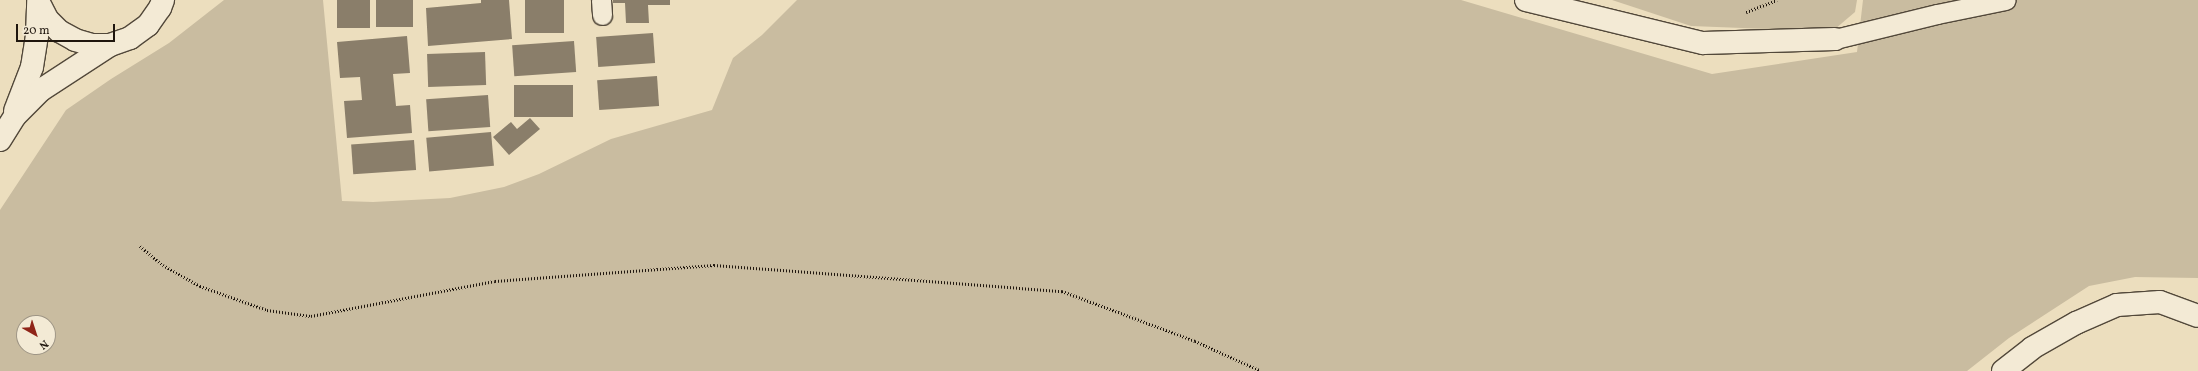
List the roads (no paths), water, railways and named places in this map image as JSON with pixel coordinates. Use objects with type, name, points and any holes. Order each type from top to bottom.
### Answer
[{"type":"street","points":[[1526,0],[1703,43],[1835,39]]},
{"type":"street","points":[[38,1],[47,18],[59,31],[75,40],[92,45],[110,44],[130,38],[148,25],[165,3]]},
{"type":"street","points":[[5,132],[32,67],[37,36],[38,1]]},
{"type":"street","points":[[5,132],[41,90],[110,44]]},
{"type":"street","points":[[2003,371],[2032,348],[2076,322],[2117,305],[2160,302],[2198,316]]},
{"type":"lane","points":[[1835,39],[1937,14],[2006,0]]}]
